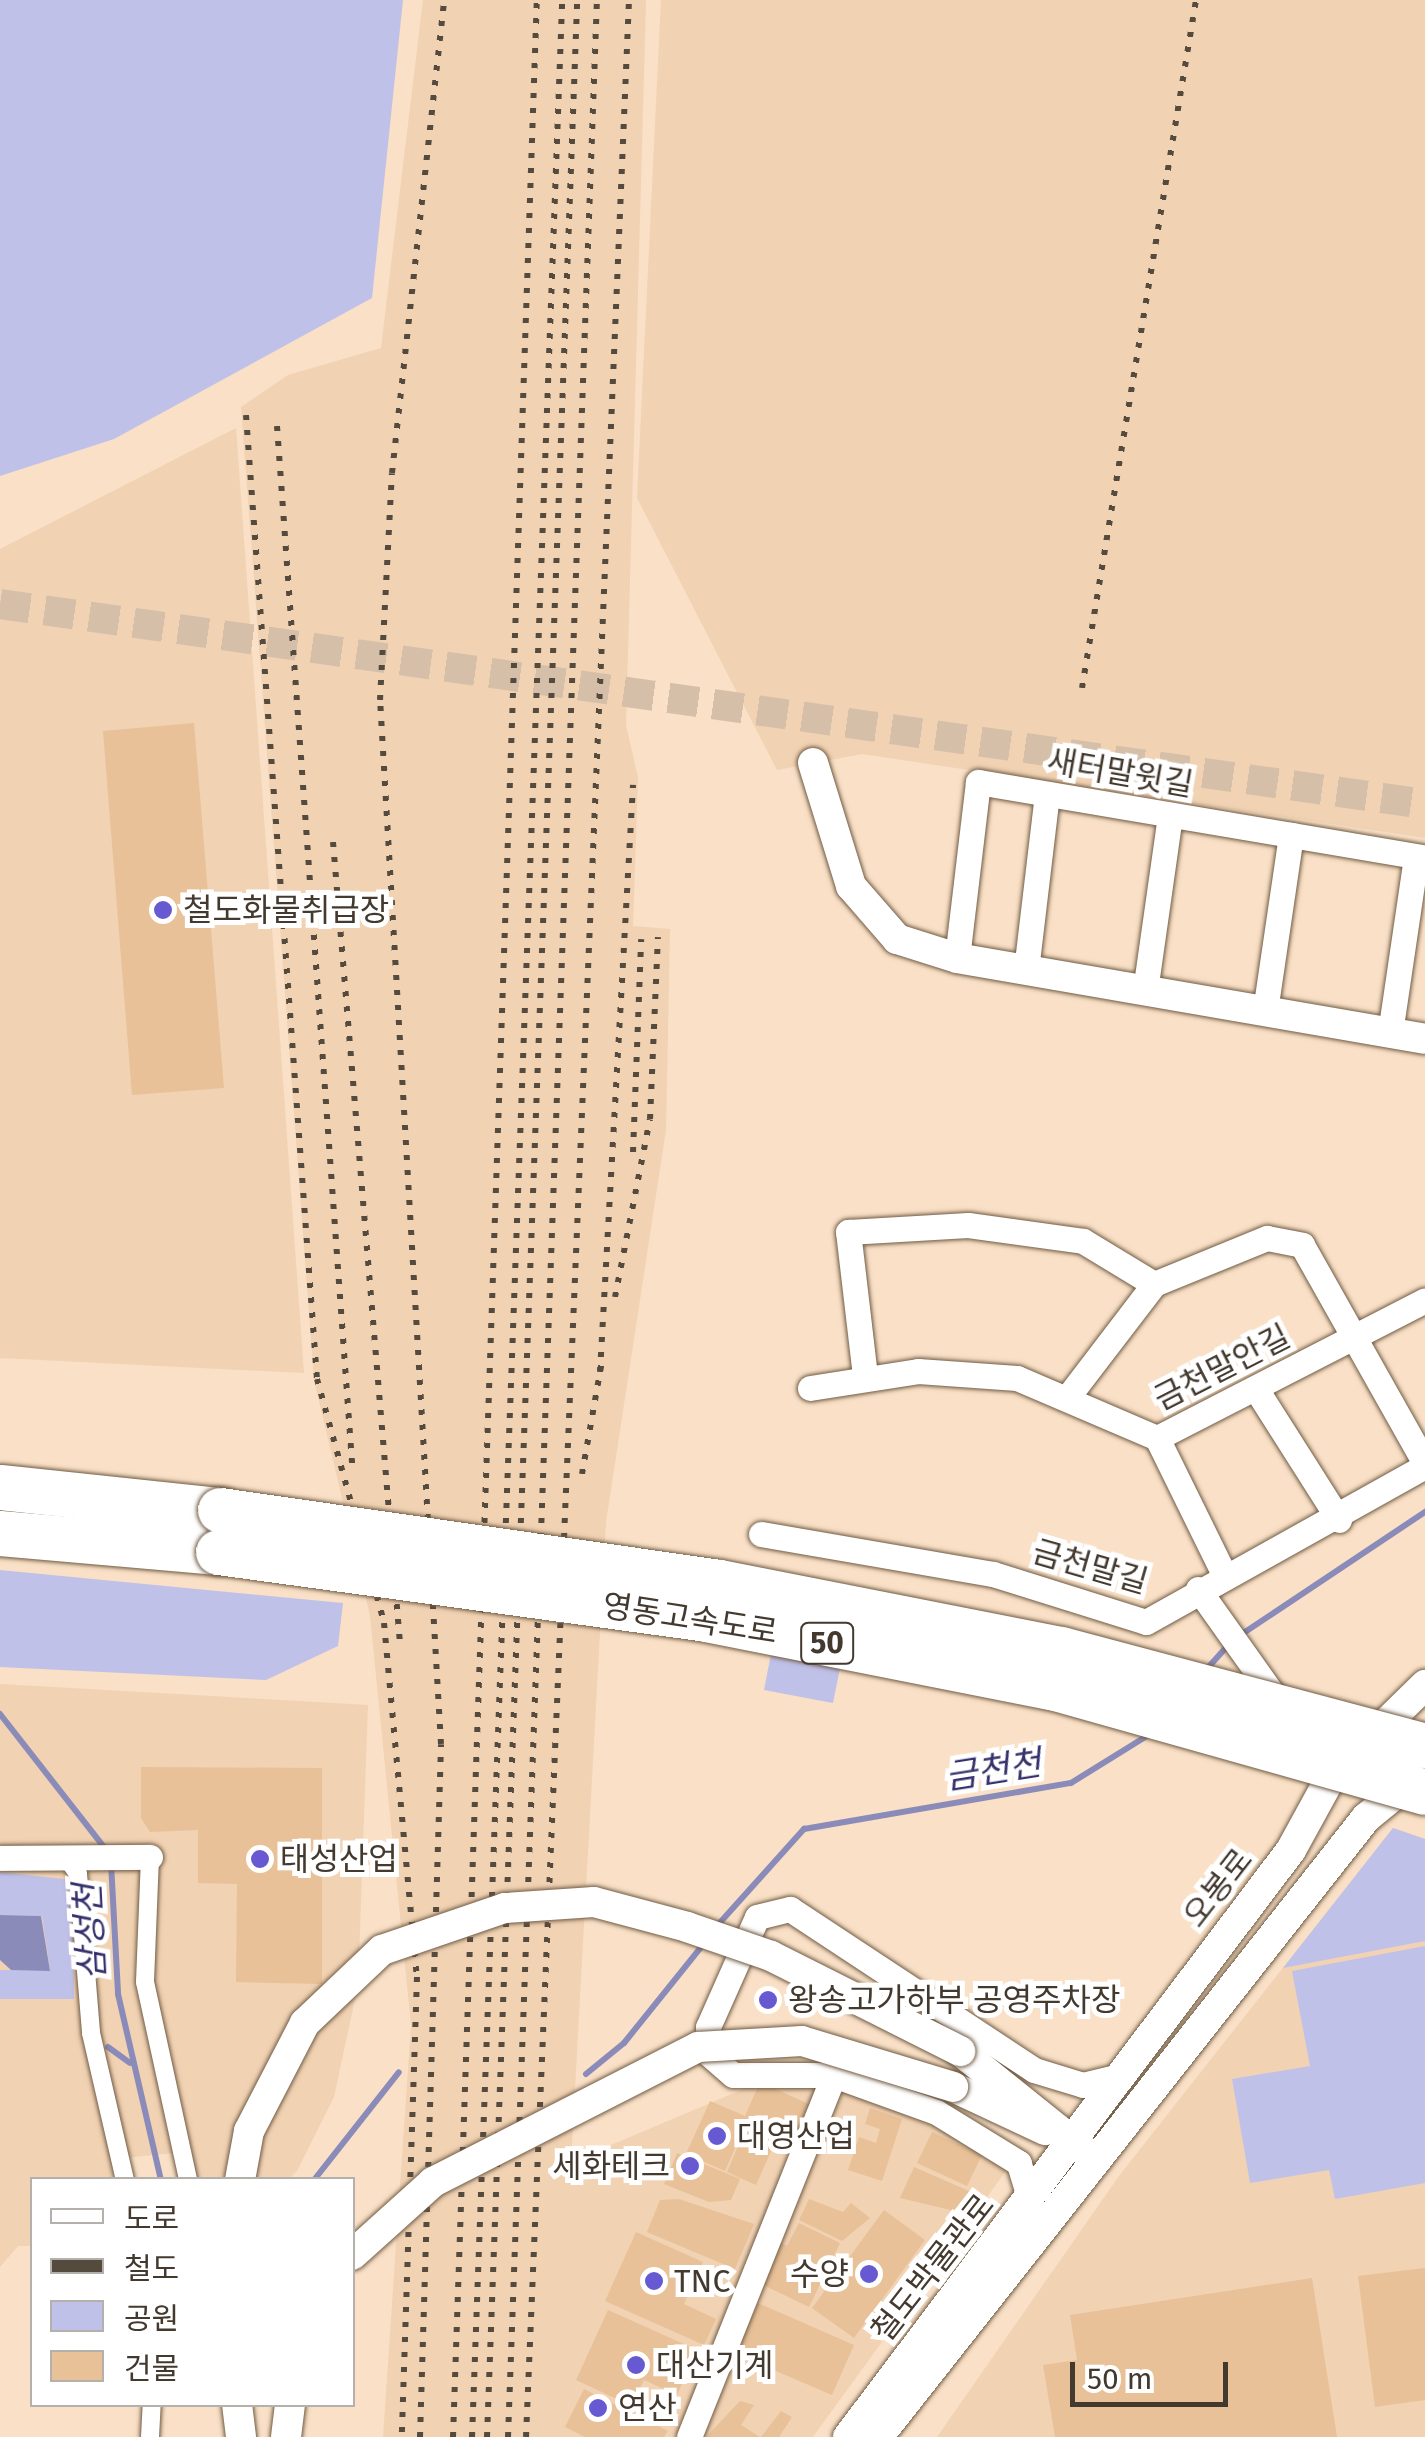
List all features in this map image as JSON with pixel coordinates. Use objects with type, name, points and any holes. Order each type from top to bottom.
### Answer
[{"type":"highway","name":"영동고속도로","points":[[0,1487],[1054,1688],[1425,1792]]},
{"type":"highway","name":"영동고속도로","points":[[0,1533],[219,1531],[833,1604],[1061,1649],[1425,1746]]},
{"type":"street","points":[[813,762],[851,886],[897,939],[957,958],[1425,1039]]},
{"type":"street","name":"새터말윗길","points":[[957,958],[978,782],[1421,858]]},
{"type":"street","points":[[1026,970],[1047,794]]},
{"type":"street","points":[[1145,990],[1170,815]]},
{"type":"street","points":[[1265,1011],[1291,836]]},
{"type":"street","points":[[1390,1032],[1421,858]]},
{"type":"street","points":[[865,1376],[848,1232],[968,1225],[1083,1241],[1154,1284]]},
{"type":"street","points":[[1070,1394],[1154,1284],[1267,1238],[1302,1245],[1425,1465]]},
{"type":"street","name":"금천말안길","points":[[810,1388],[865,1376],[971,1372],[1070,1394],[1157,1438],[1425,1300]]},
{"type":"street","points":[[1256,1389],[1339,1520]]},
{"type":"street","points":[[1157,1438],[1223,1572]]},
{"type":"street","name":"금천말길","points":[[761,1534],[993,1574],[1146,1622],[1223,1572],[1339,1520],[1425,1465]]},
{"type":"street","points":[[1198,1589],[1332,1778]]},
{"type":"street","name":"오봉로","points":[[1071,2141],[1292,1850],[1332,1778],[1425,1685]]},
{"type":"street","points":[[241,2177],[249,2132],[305,2023],[382,1950],[504,1908],[594,1902],[688,1927],[771,1956],[960,2050],[1098,2160],[1366,1818],[1425,1770]]},
{"type":"street","points":[[0,1858],[150,1857],[145,1982],[187,2177]]},
{"type":"street","points":[[67,1858],[78,1874],[91,2034],[124,2177]]},
{"type":"street","points":[[1030,2200],[1019,2163],[975,2130],[834,2075],[733,2076],[709,2054],[708,2027],[757,1917],[790,1909],[1034,2070],[1083,2085],[1116,2077]]},
{"type":"street","points":[[355,2252],[433,2182],[698,2047],[802,2042],[953,2087],[1071,2141]]},
{"type":"street","points":[[689,2437],[834,2075]]},
{"type":"street","name":"철도박물관로","points":[[848,2437],[1071,2141]]},
{"type":"street","name":"철도박물관로","points":[[878,2437],[1098,2160]]},
{"type":"street","points":[[150,2437],[152,2407]]},
{"type":"street","points":[[237,2407],[240,2437]]},
{"type":"street","points":[[286,2437],[290,2407]]},
{"type":"shaded area","points":[[423,0],[646,0],[626,725],[638,778],[633,926],[670,929],[666,1130],[606,1522],[571,2162],[760,2082],[840,2085],[920,2113],[1008,2168],[813,2437],[383,2437],[411,2025],[370,1616],[314,1380],[241,407],[288,375],[381,348]]},
{"type":"shaded area","points":[[661,0],[1425,0],[1425,838],[862,754],[777,770],[637,498]]},
{"type":"shaded area","points":[[236,428],[304,1373],[0,1358],[0,549]]},
{"type":"shaded area","points":[[0,1684],[368,1705],[358,1985],[334,2097],[297,2171],[291,2177],[177,2177],[174,2153],[114,2159],[113,2177],[30,2177],[30,2246],[18,2246],[0,2267]]},
{"type":"shaded area","points":[[1393,1828],[1425,1839],[1425,2437],[937,2437],[1119,2176]]},
{"type":"shaded area","points":[[0,1915],[41,1916],[50,1971],[11,1970],[0,1960]]},
{"type":"green space","points":[[0,0],[403,0],[372,298],[114,439],[0,476]]},
{"type":"green space","points":[[0,1570],[343,1603],[338,1646],[266,1680],[0,1667]]},
{"type":"green space","points":[[771,1654],[840,1668],[833,1703],[764,1690]]},
{"type":"green space","points":[[1393,1828],[1425,1839],[1425,1941],[1283,1968]]},
{"type":"green space","points":[[0,1872],[73,1880],[74,1999],[0,1999],[0,1970],[50,1970],[42,1916],[0,1915]]},
{"type":"green space","points":[[1425,1946],[1425,2183],[1335,2199],[1329,2170],[1250,2183],[1232,2079],[1310,2066],[1292,1971]]},
{"type":"building","name":"철도화물취급장","points":[[194,723],[224,1088],[132,1095],[103,731]]},
{"type":"building","name":"태성산업","points":[[141,1767],[322,1768],[322,1984],[236,1982],[237,1884],[198,1883],[198,1830],[150,1832],[141,1818]]},
{"type":"building","points":[[760,2082],[809,2104],[794,2137],[749,2117],[725,2171],[686,2154],[710,2101],[745,2116]]},
{"type":"building","points":[[870,2108],[902,2119],[882,2181],[848,2170],[859,2137],[876,2143],[880,2129],[865,2124]]},
{"type":"building","points":[[746,2127],[776,2140],[756,2185],[727,2172]]},
{"type":"building","points":[[932,2132],[982,2155],[967,2186],[917,2163]]},
{"type":"building","name":"세화테크","points":[[677,2153],[740,2179],[731,2200],[709,2202],[664,2184]]},
{"type":"building","points":[[914,2167],[969,2191],[959,2212],[900,2198]]},
{"type":"building","points":[[679,2199],[754,2224],[735,2269],[647,2232],[660,2200]]},
{"type":"building","points":[[809,2199],[843,2212],[851,2203],[870,2218],[842,2241],[799,2220]]},
{"type":"building","name":"수양","points":[[884,2210],[925,2240],[854,2338],[812,2308]]},
{"type":"building","points":[[799,2223],[840,2243],[809,2307],[753,2280],[773,2239],[787,2246]]},
{"type":"building","name":"TNC","points":[[636,2232],[703,2262],[684,2304],[716,2319],[704,2345],[605,2301]]},
{"type":"building","points":[[1425,2268],[1425,2400],[1375,2407],[1358,2276]]},
{"type":"building","points":[[1312,2278],[1337,2437],[1055,2437],[1043,2365],[1077,2360],[1070,2315]]},
{"type":"building","points":[[758,2303],[854,2345],[832,2395],[736,2354]]},
{"type":"building","name":"대산기계","points":[[608,2310],[697,2350],[677,2395],[644,2380],[632,2406],[576,2380]]},
{"type":"building","name":"연산","points":[[584,2389],[668,2431],[664,2437],[585,2437],[565,2427]]},
{"type":"building","points":[[740,2401],[754,2405],[741,2425],[760,2437],[706,2437]]},
{"type":"building","points":[[781,2411],[792,2417],[779,2437],[761,2437]]},
{"type":"waterway","name":"금천천","points":[[1239,1636],[1425,1512]]},
{"type":"waterway","name":"금천천","points":[[1204,1672],[1229,1644]]},
{"type":"waterway","name":"삼성천","points":[[0,1714],[107,1851]]},
{"type":"waterway","name":"금천천","points":[[716,1927],[804,1829],[1071,1783],[1150,1734]]},
{"type":"waterway","name":"삼성천","points":[[111,1863],[118,1994],[160,2177]]},
{"type":"waterway","name":"금천천","points":[[586,2074],[624,2043],[706,1941]]},
{"type":"waterway","points":[[108,2047],[130,2063]]},
{"type":"waterway","points":[[316,2177],[399,2072]]},
{"type":"tunnel","points":[[0,604],[1425,804]]},
{"type":"railway","points":[[420,2437],[441,1744],[380,700],[392,473],[444,0]]},
{"type":"railway","points":[[453,2437],[537,0]]},
{"type":"railway","points":[[472,2437],[562,0]]},
{"type":"railway","points":[[487,2437],[577,0]]},
{"type":"railway","points":[[508,2437],[597,0]]},
{"type":"railway","points":[[526,2437],[629,0]]},
{"type":"railway","points":[[1082,688],[1196,0]]},
{"type":"railway","points":[[246,415],[317,1379],[384,1623],[417,1977],[402,2437]]},
{"type":"railway","points":[[277,426],[352,1463]]},
{"type":"railway","points":[[600,1372],[633,785]]},
{"type":"railway","points":[[333,842],[400,1643]]},
{"type":"railway","points":[[615,1297],[650,1119],[658,937]]},
{"type":"railway","points":[[633,1152],[641,939]]},
{"type":"railway","points":[[582,1474],[602,1361]]},
{"type":"place","name":"철도화물취급장","points":[[163,910]]},
{"type":"place","name":"태성산업","points":[[260,1859]]},
{"type":"place","name":"왕송고가하부 공영주차장","points":[[768,2000]]},
{"type":"place","name":"대영산업","points":[[717,2136]]},
{"type":"place","name":"세화테크","points":[[690,2166]]},
{"type":"place","name":"수양","points":[[869,2274]]},
{"type":"place","name":"TNC","points":[[654,2281]]},
{"type":"place","name":"대산기계","points":[[636,2365]]},
{"type":"place","name":"연산","points":[[598,2408]]}]
